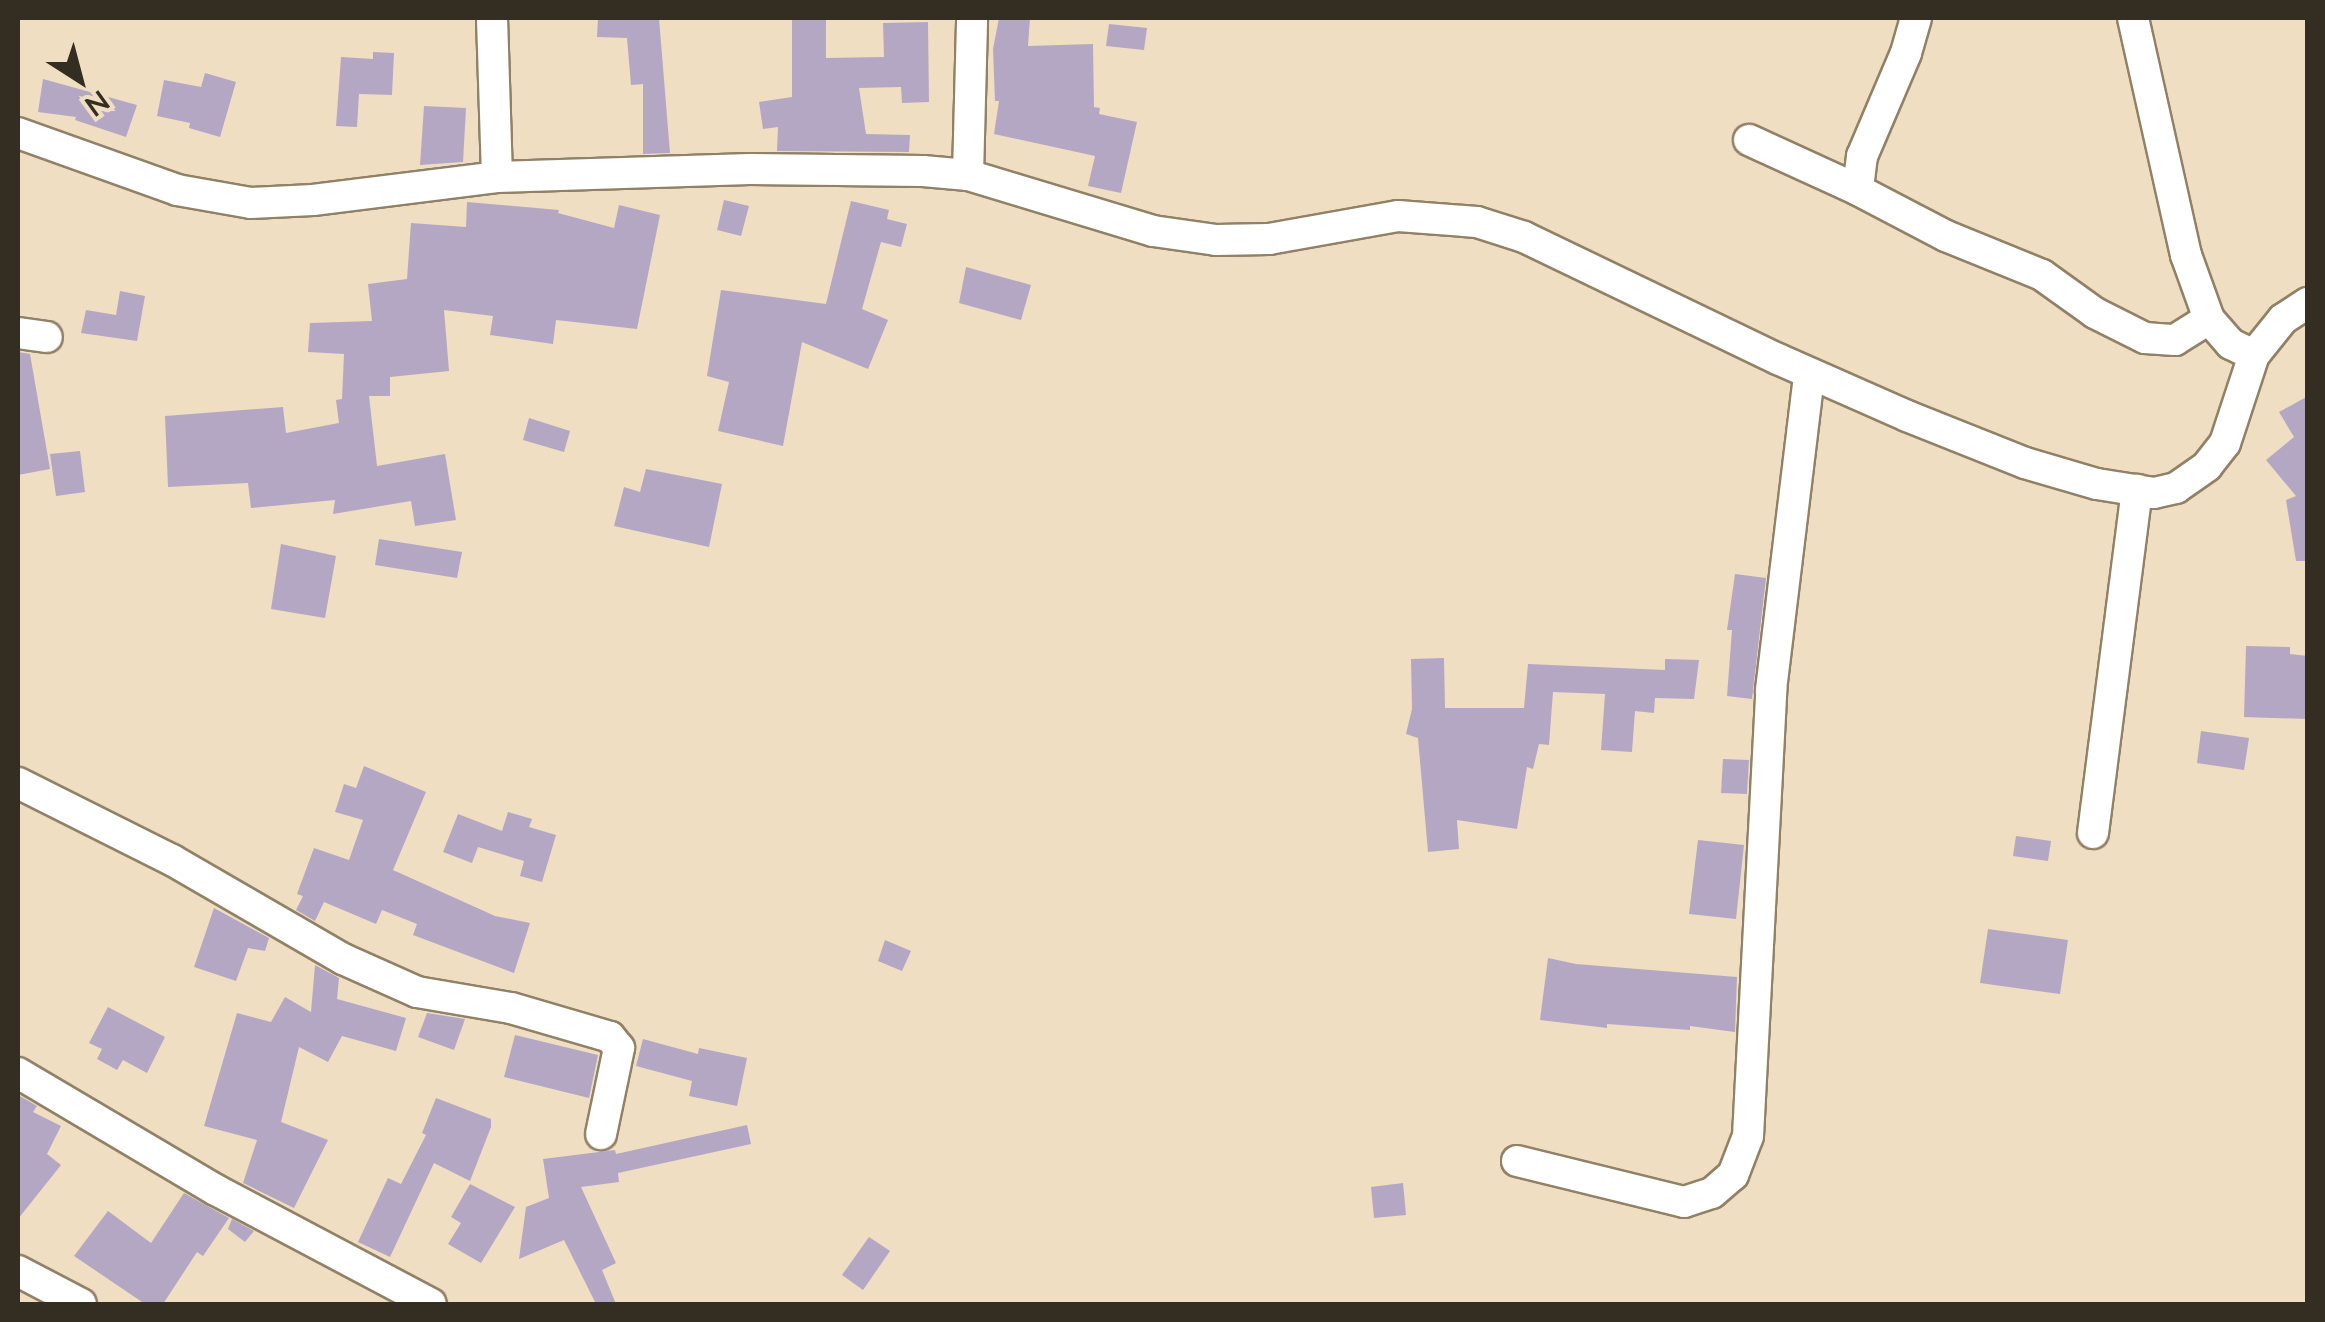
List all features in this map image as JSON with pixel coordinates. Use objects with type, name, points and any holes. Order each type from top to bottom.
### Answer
[{"type":"street","points":[[492,18],[497,177]]},
{"type":"street","points":[[968,175],[972,18]]},
{"type":"street","points":[[1858,190],[1862,156],[1906,53],[1916,18]]},
{"type":"street","points":[[2134,18],[2186,255],[2209,319],[2232,344],[2254,354]]},
{"type":"street","points":[[18,134],[178,190],[250,203],[314,200],[497,177],[750,169],[968,175],[1154,231],[1216,240],[1269,239],[1398,216],[1476,222],[1524,237],[1809,374],[2026,463],[2154,493],[2176,488],[2208,466],[2225,443],[2254,354],[2283,319],[2308,303]]},
{"type":"street","points":[[1749,140],[1946,236],[2042,275],[2095,313],[2145,338],[2174,340],[2209,319]]},
{"type":"street","points":[[1517,1161],[1684,1202],[1712,1193],[1733,1176],[1748,1136],[1771,690],[1809,374]]},
{"type":"street","points":[[2094,833],[2137,490]]},
{"type":"street","points":[[18,783],[172,860],[343,959],[417,992],[511,1008],[610,1036],[620,1048],[601,1134]]},
{"type":"street","points":[[18,1073],[216,1190],[432,1304]]},
{"type":"street","points":[[18,1271],[81,1304]]},
{"type":"building","points":[[598,18],[659,18],[670,153],[643,154],[643,84],[631,85],[627,38],[597,37]]},
{"type":"building","points":[[792,18],[826,18],[826,58],[884,57],[883,23],[928,22],[929,102],[902,103],[901,87],[859,88],[866,134],[910,135],[909,152],[777,151],[778,127],[763,129],[759,102],[792,97]]},
{"type":"building","points":[[999,18],[1030,18],[1028,46],[1093,44],[1094,107],[1100,108],[1099,114],[1137,122],[1121,193],[1088,186],[1095,156],[994,134],[999,101],[995,101],[993,49]]},
{"type":"building","points":[[1109,24],[1147,28],[1144,50],[1106,46]]},
{"type":"building","points":[[373,52],[394,53],[392,95],[359,94],[357,127],[336,126],[341,57],[373,59]]},
{"type":"building","points":[[205,73],[236,82],[220,137],[189,128],[190,123],[157,116],[164,80],[201,87]]},
{"type":"building","points":[[43,79],[137,105],[126,137],[75,120],[76,117],[38,112]]},
{"type":"building","points":[[424,106],[466,108],[463,162],[420,165]]},
{"type":"building","points":[[724,200],[749,206],[741,236],[717,230]]},
{"type":"building","points":[[851,201],[889,210],[887,219],[907,224],[901,247],[881,242],[862,309],[888,320],[868,369],[802,342],[783,446],[718,431],[729,382],[707,376],[721,290],[826,304]]},
{"type":"building","points":[[467,202],[559,210],[558,213],[614,228],[619,205],[660,215],[637,329],[556,320],[553,344],[490,335],[493,316],[444,310],[449,371],[390,377],[390,396],[369,396],[377,466],[445,454],[456,520],[415,526],[411,501],[333,514],[335,500],[251,508],[248,483],[168,487],[165,416],[283,407],[286,433],[339,423],[336,400],[342,399],[344,354],[308,352],[310,323],[372,321],[368,284],[407,279],[411,223],[466,227]]},
{"type":"building","points":[[966,267],[1031,285],[1021,320],[959,303]]},
{"type":"building","points":[[120,291],[145,296],[137,341],[81,333],[86,310],[116,315]]},
{"type":"building","points":[[18,352],[30,354],[50,469],[18,475]]},
{"type":"building","points":[[2308,396],[2308,561],[2296,561],[2286,500],[2296,496],[2266,460],[2294,437],[2279,412]]},
{"type":"building","points":[[529,418],[570,431],[564,452],[523,440]]},
{"type":"building","points":[[80,451],[85,492],[56,496],[50,454]]},
{"type":"building","points":[[646,469],[722,484],[709,547],[614,526],[624,487],[640,492]]},
{"type":"building","points":[[379,539],[462,552],[457,578],[375,565]]},
{"type":"building","points":[[281,544],[336,556],[325,618],[271,609]]},
{"type":"building","points":[[1735,574],[1766,578],[1752,699],[1727,696],[1732,630],[1727,630]]},
{"type":"building","points":[[2246,646],[2290,647],[2290,654],[2308,656],[2308,719],[2244,717]]},
{"type":"building","points":[[1444,658],[1445,708],[1524,708],[1528,664],[1665,670],[1665,659],[1699,660],[1694,699],[1655,698],[1654,713],[1635,711],[1632,752],[1601,750],[1605,694],[1553,692],[1549,745],[1539,744],[1533,769],[1527,767],[1517,829],[1457,820],[1459,849],[1428,852],[1418,738],[1406,734],[1412,709],[1411,659]]},
{"type":"building","points":[[2201,731],[2249,738],[2244,770],[2197,763]]},
{"type":"building","points":[[1723,759],[1749,760],[1747,794],[1721,793]]},
{"type":"building","points":[[364,766],[426,792],[393,870],[495,916],[530,923],[514,973],[413,935],[417,924],[382,910],[376,924],[324,902],[315,921],[296,910],[303,896],[297,894],[314,848],[349,860],[363,820],[335,812],[344,784],[356,788]]},
{"type":"building","points":[[508,812],[532,819],[529,827],[556,835],[542,882],[520,876],[524,861],[478,847],[472,863],[443,852],[458,814],[502,831]]},
{"type":"building","points":[[2016,836],[2051,841],[2048,861],[2013,856]]},
{"type":"building","points":[[1698,840],[1744,845],[1736,919],[1689,914]]},
{"type":"building","points":[[214,908],[269,938],[265,951],[248,948],[236,981],[194,967]]},
{"type":"building","points":[[1988,929],[2068,940],[2060,994],[1980,983]]},
{"type":"building","points":[[885,940],[911,951],[902,971],[878,961]]},
{"type":"building","points":[[1548,958],[1576,964],[1737,977],[1735,1032],[1690,1026],[1690,1030],[1607,1024],[1607,1028],[1540,1020]]},
{"type":"building","points":[[315,965],[339,978],[337,999],[406,1018],[396,1051],[342,1036],[328,1062],[299,1047],[281,1122],[328,1140],[294,1208],[243,1183],[257,1140],[204,1126],[237,1013],[271,1022],[285,997],[311,1012]]},
{"type":"building","points":[[108,1007],[165,1037],[147,1073],[123,1060],[117,1070],[97,1059],[102,1049],[89,1043]]},
{"type":"building","points":[[427,1013],[465,1019],[454,1050],[418,1037]]},
{"type":"building","points":[[515,1035],[598,1055],[589,1098],[504,1077]]},
{"type":"building","points":[[643,1039],[698,1054],[699,1048],[747,1058],[737,1106],[689,1096],[692,1081],[636,1066]]},
{"type":"building","points":[[20,1096],[37,1106],[33,1112],[61,1126],[47,1154],[61,1165],[18,1219]]},
{"type":"building","points":[[436,1098],[491,1119],[491,1127],[470,1181],[434,1163],[390,1257],[358,1242],[388,1178],[401,1184],[426,1135],[422,1133]]},
{"type":"building","points":[[747,1125],[751,1144],[618,1173],[619,1182],[581,1187],[616,1263],[602,1270],[616,1304],[596,1304],[564,1240],[519,1259],[526,1207],[549,1198],[543,1159],[615,1150],[616,1154]]},
{"type":"building","points":[[1403,1183],[1406,1215],[1374,1218],[1371,1187]]},
{"type":"building","points":[[470,1184],[515,1207],[481,1263],[448,1244],[461,1223],[451,1217]]},
{"type":"building","points":[[184,1193],[229,1218],[203,1256],[197,1252],[163,1304],[145,1304],[74,1256],[108,1211],[151,1243]]},
{"type":"building","points":[[232,1219],[254,1231],[245,1242],[228,1229]]},
{"type":"building","points":[[869,1237],[890,1251],[863,1290],[842,1275]]}]
